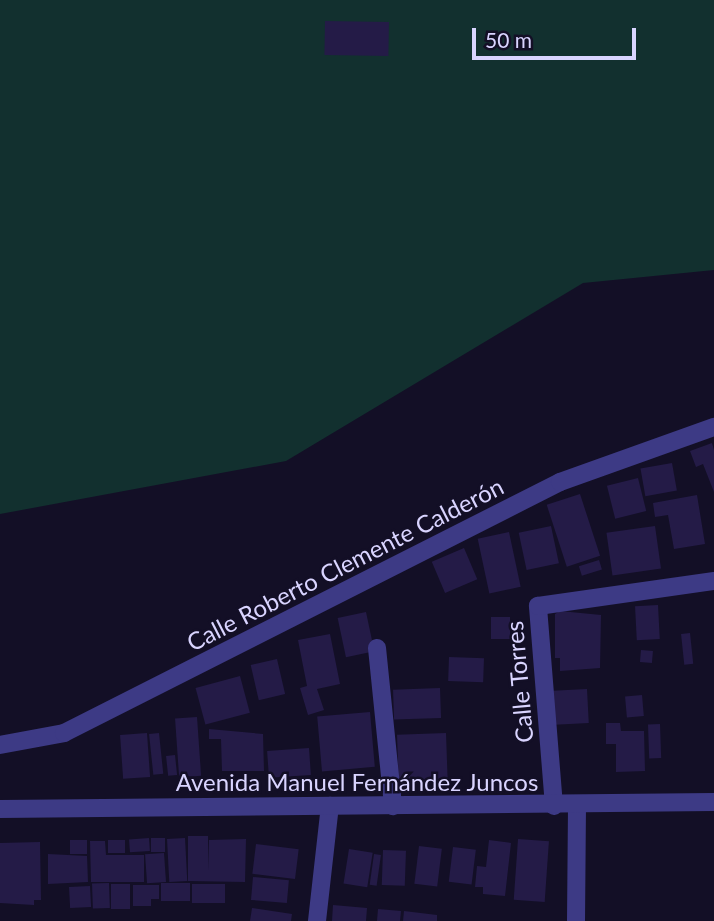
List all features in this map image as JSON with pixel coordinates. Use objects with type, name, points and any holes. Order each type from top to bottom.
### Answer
[{"type":"street","name":"Calle Roberto Clemente Calderón","points":[[0,745],[64,733],[560,482],[714,427]]},
{"type":"street","name":"Calle Torres","points":[[554,806],[538,606],[714,581]]},
{"type":"street","points":[[377,648],[393,806]]},
{"type":"street","name":"Avenida Manuel Fernández Juncos","points":[[0,809],[577,806],[714,802]]},
{"type":"street","points":[[317,921],[330,806]]},
{"type":"street","points":[[576,921],[577,806]]},
{"type":"green space","points":[[0,0],[714,0],[714,270],[583,283],[286,461],[0,514]]},
{"type":"building","points":[[325,21],[389,22],[388,56],[324,55]]},
{"type":"building","points":[[712,443],[714,492],[703,464],[696,467],[690,451]]},
{"type":"building","points":[[672,463],[677,491],[645,496],[640,469]]},
{"type":"building","points":[[638,478],[646,511],[615,519],[607,486]]},
{"type":"building","points":[[580,494],[600,556],[567,567],[547,505]]},
{"type":"building","points":[[697,495],[705,544],[674,549],[668,515],[655,517],[653,503]]},
{"type":"building","points":[[551,526],[559,563],[527,570],[519,533]]},
{"type":"building","points":[[655,526],[661,569],[612,575],[606,533]]},
{"type":"building","points":[[509,532],[521,587],[489,593],[478,539]]},
{"type":"building","points":[[464,548],[477,579],[445,593],[432,562]]},
{"type":"building","points":[[599,560],[602,570],[582,576],[579,566]]},
{"type":"building","points":[[658,605],[660,639],[637,640],[635,606]]},
{"type":"building","points":[[560,611],[601,615],[600,668],[560,671],[560,658],[555,658],[555,614]]},
{"type":"building","points":[[366,612],[374,651],[346,657],[338,618]]},
{"type":"building","points":[[491,617],[510,617],[510,639],[491,639]]},
{"type":"building","points":[[690,633],[693,664],[684,665],[681,634]]},
{"type":"building","points":[[330,634],[340,684],[317,689],[324,710],[308,715],[300,688],[307,686],[298,640]]},
{"type":"building","points":[[641,650],[653,651],[652,663],[640,662]]},
{"type":"building","points":[[449,657],[484,658],[483,682],[448,681]]},
{"type":"building","points":[[277,659],[285,694],[259,700],[251,665]]},
{"type":"building","points":[[240,676],[250,713],[205,725],[196,688]]},
{"type":"building","points":[[440,688],[441,718],[394,720],[393,690]]},
{"type":"building","points":[[587,689],[589,723],[555,725],[553,691]]},
{"type":"building","points":[[642,695],[644,716],[627,717],[625,696]]},
{"type":"building","points":[[370,712],[375,767],[322,771],[317,717]]},
{"type":"building","points":[[197,717],[201,776],[179,777],[175,719]]},
{"type":"building","points":[[606,723],[620,723],[621,731],[644,731],[645,771],[616,772],[616,744],[606,744]]},
{"type":"building","points":[[648,724],[660,724],[661,758],[649,758]]},
{"type":"building","points":[[209,729],[263,734],[264,771],[222,771],[221,739],[209,739]]},
{"type":"building","points":[[147,733],[150,777],[123,779],[120,735]]},
{"type":"building","points":[[159,733],[163,774],[153,775],[149,734]]},
{"type":"building","points":[[446,733],[448,779],[399,781],[397,735]]},
{"type":"building","points":[[309,748],[311,775],[269,778],[267,751]]},
{"type":"building","points":[[175,755],[177,775],[168,776],[166,756]]},
{"type":"building","points":[[188,836],[208,836],[208,871],[209,840],[246,839],[245,882],[188,881]]},
{"type":"building","points":[[149,838],[150,851],[130,852],[129,839]]},
{"type":"building","points":[[151,838],[165,838],[165,852],[151,852]]},
{"type":"building","points":[[185,838],[187,881],[169,882],[167,839]]},
{"type":"building","points":[[518,839],[549,841],[545,902],[514,900]]},
{"type":"building","points":[[70,840],[87,840],[87,854],[70,854]]},
{"type":"building","points":[[108,840],[125,840],[125,853],[108,853]]},
{"type":"building","points":[[489,840],[511,843],[505,896],[483,894],[483,887],[475,887],[477,866],[486,867]]},
{"type":"building","points":[[90,841],[105,841],[106,855],[144,855],[144,882],[91,882]]},
{"type":"building","points":[[40,842],[41,900],[34,900],[34,905],[0,903],[0,843]]},
{"type":"building","points":[[256,844],[299,849],[295,879],[252,874]]},
{"type":"building","points":[[419,846],[442,849],[437,887],[414,884]]},
{"type":"building","points":[[453,847],[476,850],[472,885],[449,882]]},
{"type":"building","points":[[349,849],[373,853],[367,887],[344,884]]},
{"type":"building","points":[[383,850],[406,851],[405,886],[382,885]]},
{"type":"building","points":[[164,853],[166,882],[147,883],[145,854]]},
{"type":"building","points":[[48,854],[87,856],[88,882],[48,884]]},
{"type":"building","points":[[374,854],[381,855],[377,886],[370,885]]},
{"type":"building","points":[[253,877],[289,880],[287,903],[251,900]]},
{"type":"building","points":[[109,883],[110,908],[93,909],[92,884]]},
{"type":"building","points":[[161,883],[190,883],[190,901],[161,901]]},
{"type":"building","points":[[111,884],[130,884],[130,909],[111,909]]},
{"type":"building","points":[[192,884],[225,884],[225,903],[192,903]]},
{"type":"building","points":[[133,885],[159,885],[159,899],[151,899],[151,906],[133,906]]},
{"type":"building","points":[[90,886],[91,907],[70,908],[69,887]]},
{"type":"building","points":[[333,905],[367,908],[366,921],[332,921]]},
{"type":"building","points":[[252,908],[292,914],[291,921],[250,921]]},
{"type":"building","points":[[378,909],[401,911],[400,921],[377,921]]},
{"type":"building","points":[[404,911],[437,915],[437,921],[403,921]]}]
